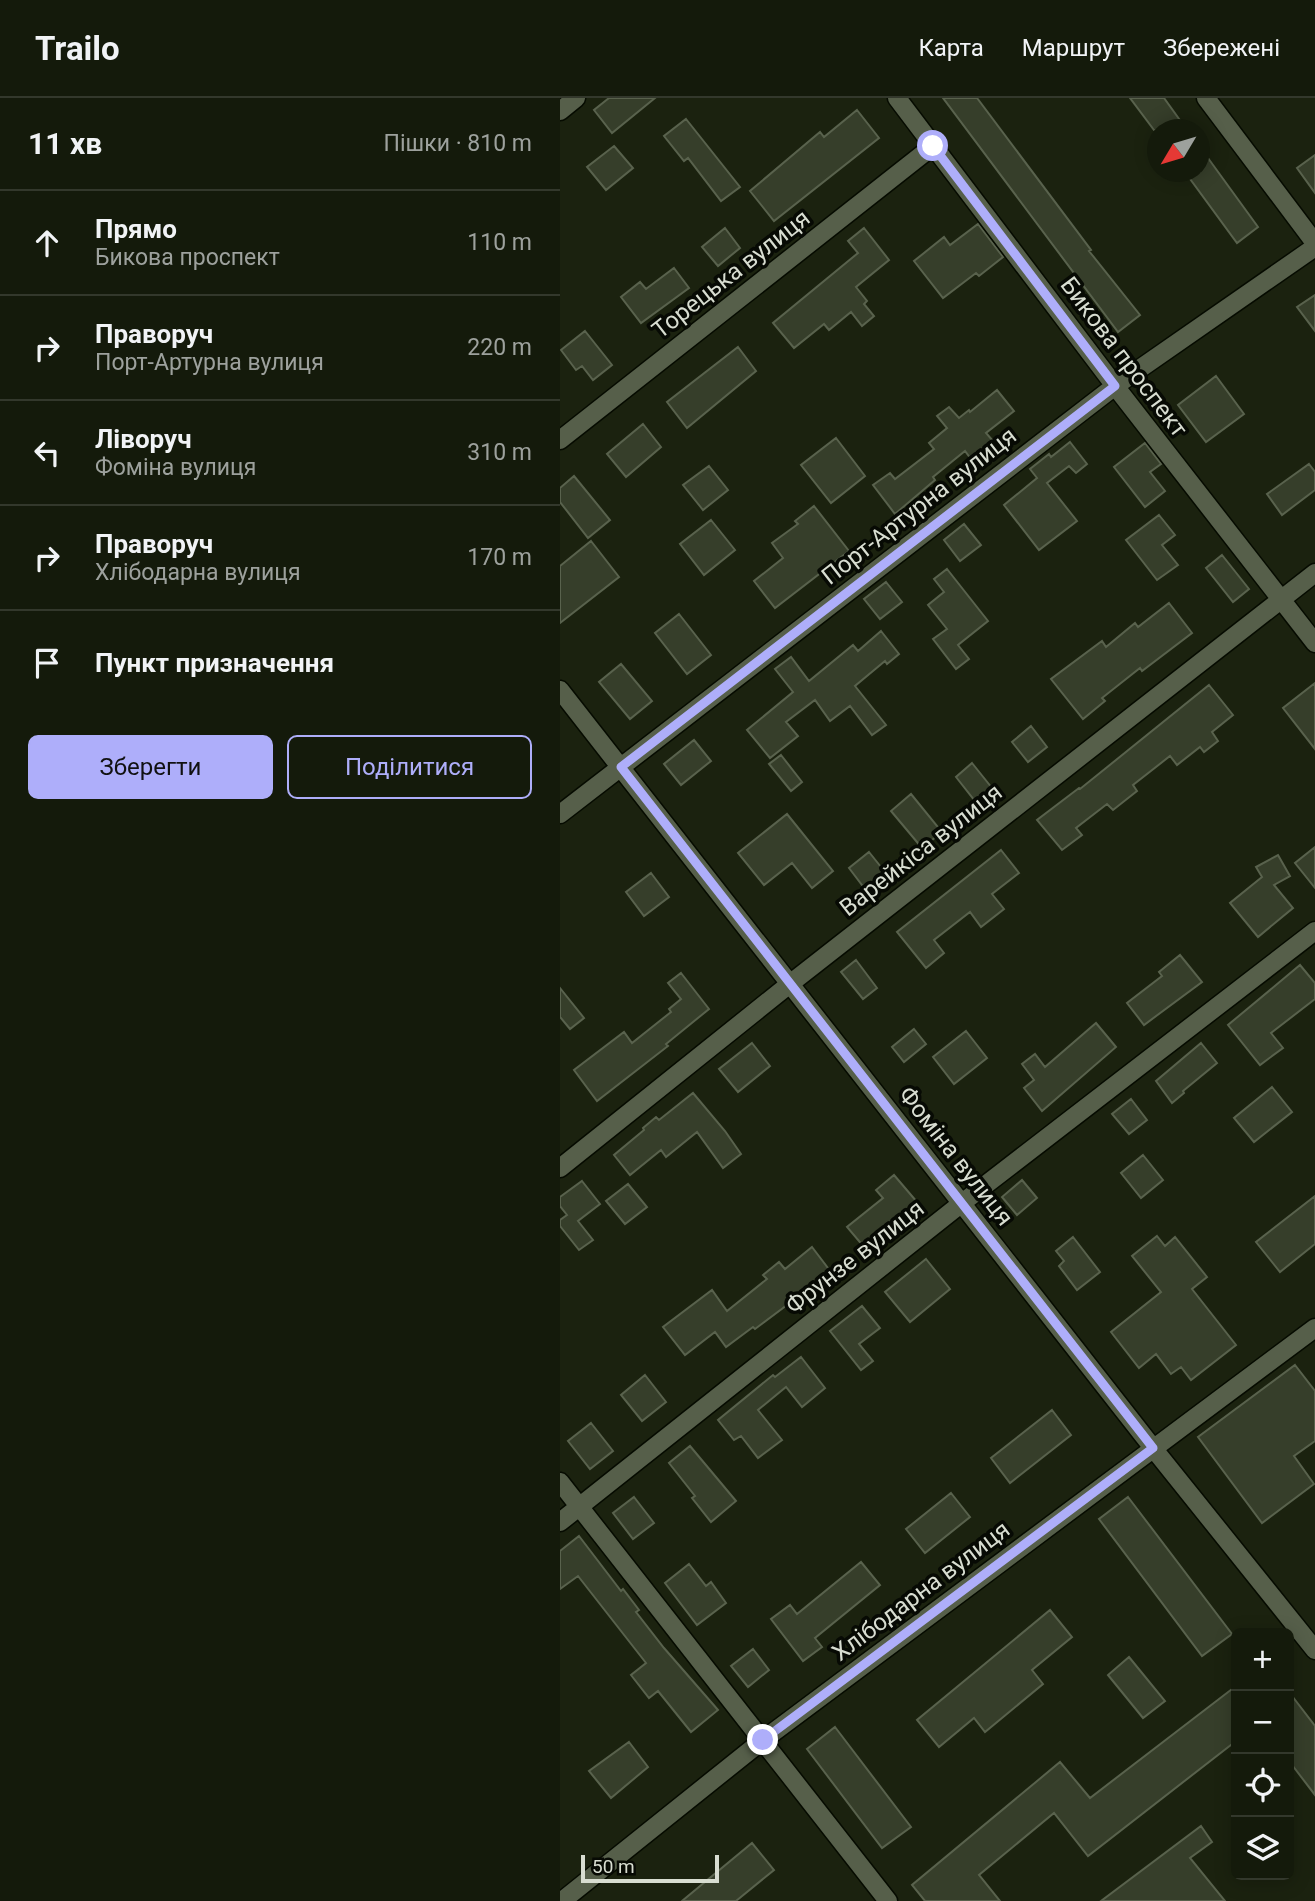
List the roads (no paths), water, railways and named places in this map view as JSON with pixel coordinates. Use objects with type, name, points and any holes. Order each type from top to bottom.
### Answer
[{"type":"street","points":[[560,111],[576,98]]},
{"type":"street","name":"Бикова проспект","points":[[897,98],[1115,386],[1315,643]]},
{"type":"street","points":[[1206,98],[1315,245]]},
{"type":"street","name":"Торецька вулиця","points":[[560,440],[933,146]]},
{"type":"street","name":"Порт-Артурна вулиця","points":[[560,814],[1115,386],[1315,245]]},
{"type":"street","name":"Варейкіса вулиця","points":[[560,1168],[791,983],[1315,573]]},
{"type":"street","name":"Фоміна вулиця","points":[[560,690],[1153,1448],[1315,1650]]},
{"type":"street","name":"Фрунзе вулиця","points":[[560,1522],[962,1203],[1315,931]]},
{"type":"street","name":"Хлібодарна вулиця","points":[[562,1901],[763,1740],[1315,1328]]},
{"type":"street","points":[[560,1482],[888,1901]]}]
